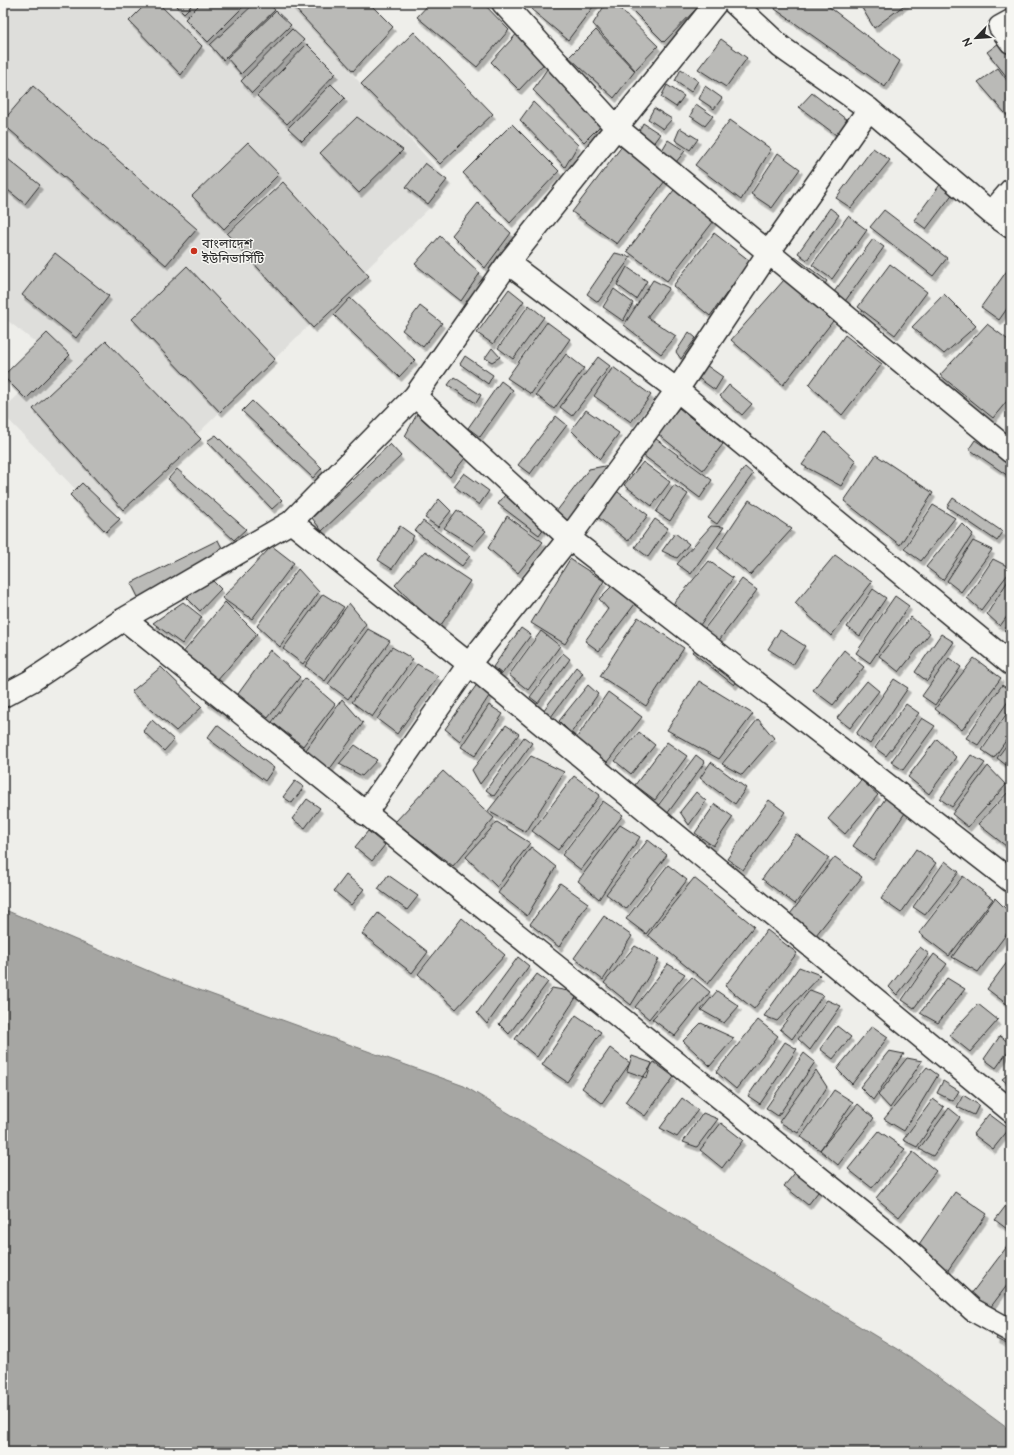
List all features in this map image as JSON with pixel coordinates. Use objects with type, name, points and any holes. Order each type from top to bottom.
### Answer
[{"type":"street","points":[[503,3],[616,127],[1011,452]]},
{"type":"street","points":[[3,696],[31,681],[124,619],[291,522],[415,396],[508,263],[716,3]]},
{"type":"street","points":[[734,3],[781,47],[868,109],[992,213],[1011,227]]},
{"type":"street","points":[[1011,21],[1000,27],[1011,42]]},
{"type":"street","points":[[365,814],[469,664],[569,538],[677,390],[769,252],[868,109]]},
{"type":"street","points":[[992,213],[1011,190]]},
{"type":"street","points":[[508,263],[677,390],[1011,664]]},
{"type":"street","points":[[415,396],[569,538],[1011,881]]},
{"type":"street","points":[[291,522],[469,664],[1011,1111]]},
{"type":"street","points":[[124,619],[891,1235],[973,1310],[1011,1331]]},
{"type":"shaded area","name":"বাংলাদেশ ইউনিভার্সিটি","points":[[3,3],[289,3],[452,186],[107,522],[3,414],[3,409],[57,359],[3,317]]},
{"type":"shaded area","points":[[3,909],[158,975],[464,1086],[915,1360],[1011,1431],[1011,1452],[3,1452]]},
{"type":"building","points":[[147,3],[158,3],[202,46],[181,75],[129,21]]},
{"type":"building","points":[[174,3],[194,3],[184,13]]},
{"type":"building","points":[[201,3],[247,3],[208,42],[185,19]]},
{"type":"building","points":[[255,3],[268,3],[275,10],[223,60],[210,45]]},
{"type":"building","points":[[290,3],[369,3],[393,27],[353,71]]},
{"type":"building","points":[[430,3],[483,3],[509,30],[477,67],[417,17]]},
{"type":"building","points":[[538,3],[596,3],[568,40],[532,10]]},
{"type":"building","points":[[606,3],[614,3],[658,46],[635,70],[593,24]]},
{"type":"building","points":[[625,3],[702,3],[664,42]]},
{"type":"building","points":[[777,3],[824,3],[900,61],[885,87],[775,9]]},
{"type":"building","points":[[859,3],[907,3],[874,28]]},
{"type":"building","points":[[276,11],[291,25],[241,74],[227,58]]},
{"type":"building","points":[[532,17],[554,53],[519,90],[491,62]]},
{"type":"building","points":[[292,29],[304,40],[252,93],[241,81]]},
{"type":"building","points":[[596,30],[635,71],[614,98],[569,57]]},
{"type":"building","points":[[414,32],[493,114],[440,164],[361,84]]},
{"type":"building","points":[[721,39],[747,58],[726,87],[698,69]]},
{"type":"building","points":[[1003,40],[1011,50],[1011,82],[987,52]]},
{"type":"building","points":[[307,44],[336,73],[287,124],[257,96]]},
{"type":"building","points":[[998,68],[1011,86],[1011,120],[978,82]]},
{"type":"building","points":[[547,69],[603,123],[584,142],[533,90]]},
{"type":"building","points":[[681,69],[698,81],[691,92],[675,81]]},
{"type":"building","points":[[331,84],[345,98],[302,141],[288,128]]},
{"type":"building","points":[[667,85],[684,96],[676,107],[661,97]]},
{"type":"building","points":[[33,86],[197,229],[166,265],[3,124],[3,121]]},
{"type":"building","points":[[705,86],[722,98],[714,109],[699,99]]},
{"type":"building","points":[[812,93],[851,123],[840,138],[799,107]]},
{"type":"building","points":[[533,102],[578,145],[565,167],[520,120]]},
{"type":"building","points":[[696,104],[713,116],[705,126],[690,116]]},
{"type":"building","points":[[654,108],[672,119],[663,129],[648,119]]},
{"type":"building","points":[[357,117],[403,150],[359,193],[320,153]]},
{"type":"building","points":[[730,120],[771,149],[741,200],[695,165]]},
{"type":"building","points":[[643,123],[660,134],[652,145],[637,135]]},
{"type":"building","points":[[512,124],[559,171],[510,223],[463,173]]},
{"type":"building","points":[[680,128],[698,139],[690,150],[675,140]]},
{"type":"building","points":[[668,140],[685,151],[676,162],[661,152]]},
{"type":"building","points":[[626,141],[668,177],[617,244],[572,212]]},
{"type":"building","points":[[248,142],[279,174],[224,229],[192,196]]},
{"type":"building","points":[[873,148],[890,160],[851,208],[836,198]]},
{"type":"building","points":[[778,153],[800,169],[772,208],[751,194]]},
{"type":"building","points":[[3,155],[40,185],[25,204],[3,186]]},
{"type":"building","points":[[425,163],[447,180],[428,204],[406,187]]},
{"type":"building","points":[[283,182],[369,276],[313,328],[227,234]]},
{"type":"building","points":[[942,182],[954,192],[926,229],[914,220]]},
{"type":"building","points":[[674,190],[717,217],[667,281],[627,251]]},
{"type":"building","points":[[478,203],[511,233],[485,268],[452,235]]},
{"type":"building","points":[[830,208],[839,215],[807,260],[798,253]]},
{"type":"building","points":[[884,210],[947,258],[933,276],[870,227]]},
{"type":"building","points":[[848,216],[867,230],[832,279],[812,265]]},
{"type":"building","points":[[714,233],[750,261],[710,316],[673,286]]},
{"type":"building","points":[[440,236],[480,273],[461,301],[415,264]]},
{"type":"building","points":[[873,239],[884,247],[843,304],[831,296]]},
{"type":"building","points":[[55,253],[109,296],[76,338],[22,295]]},
{"type":"building","points":[[615,253],[631,257],[598,302],[587,294]]},
{"type":"building","points":[[795,257],[827,281],[821,290],[789,265]]},
{"type":"building","points":[[890,264],[927,292],[895,335],[858,307]]},
{"type":"building","points":[[1011,265],[1011,303],[999,320],[981,307]]},
{"type":"building","points":[[187,266],[275,359],[220,412],[132,319]]},
{"type":"building","points":[[627,267],[647,281],[636,299],[617,285]]},
{"type":"building","points":[[653,280],[669,288],[647,317],[676,336],[661,354],[624,325]]},
{"type":"building","points":[[784,280],[833,321],[783,385],[731,340]]},
{"type":"building","points":[[509,289],[524,301],[493,344],[477,333]]},
{"type":"building","points":[[614,289],[633,303],[623,321],[603,307]]},
{"type":"building","points":[[944,294],[976,326],[944,354],[912,327]]},
{"type":"building","points":[[350,298],[415,360],[399,377],[334,315]]},
{"type":"building","points":[[529,305],[544,317],[513,359],[498,348]]},
{"type":"building","points":[[420,306],[442,323],[423,347],[402,330]]},
{"type":"building","points":[[547,322],[570,339],[531,394],[507,378]]},
{"type":"building","points":[[987,324],[1011,342],[1011,396],[993,418],[940,375]]},
{"type":"building","points":[[689,332],[696,338],[681,359],[676,352]]},
{"type":"building","points":[[47,333],[70,355],[26,399],[3,376]]},
{"type":"building","points":[[845,335],[882,364],[842,415],[809,385]]},
{"type":"building","points":[[106,341],[201,439],[123,510],[33,409]]},
{"type":"building","points":[[492,348],[500,357],[492,362],[485,358]]},
{"type":"building","points":[[566,354],[584,368],[554,409],[536,395]]},
{"type":"building","points":[[465,356],[493,375],[488,384],[460,364]]},
{"type":"building","points":[[598,357],[610,366],[572,416],[560,407]]},
{"type":"building","points":[[703,363],[723,377],[715,390],[694,375]]},
{"type":"building","points":[[613,367],[651,395],[631,422],[594,396]]},
{"type":"building","points":[[454,377],[481,395],[476,403],[448,385]]},
{"type":"building","points":[[501,381],[513,390],[480,437],[468,428]]},
{"type":"building","points":[[729,385],[752,404],[742,415],[720,396]]},
{"type":"building","points":[[252,401],[322,468],[313,478],[242,411]]},
{"type":"building","points":[[679,408],[723,444],[703,470],[658,434]]},
{"type":"building","points":[[586,410],[619,433],[600,459],[571,430]]},
{"type":"building","points":[[417,414],[465,458],[450,477],[405,436]]},
{"type":"building","points":[[556,416],[567,425],[530,474],[518,465]]},
{"type":"building","points":[[825,432],[856,461],[841,486],[802,465]]},
{"type":"building","points":[[216,435],[282,500],[272,509],[207,441]]},
{"type":"building","points":[[652,436],[712,480],[700,498],[640,453]]},
{"type":"building","points":[[975,440],[1011,465],[1011,478],[969,449]]},
{"type":"building","points":[[390,444],[401,456],[322,531],[312,518]]},
{"type":"building","points":[[876,455],[933,493],[900,545],[844,501]]},
{"type":"building","points":[[643,462],[670,482],[652,506],[624,485]]},
{"type":"building","points":[[610,465],[569,522],[556,512],[589,469]]},
{"type":"building","points":[[745,467],[753,474],[717,524],[708,518]]},
{"type":"building","points":[[177,469],[246,529],[234,540],[168,479]]},
{"type":"building","points":[[464,473],[489,491],[479,505],[454,486]]},
{"type":"building","points":[[82,483],[120,519],[106,532],[70,495]]},
{"type":"building","points":[[674,485],[688,494],[670,521],[656,512]]},
{"type":"building","points":[[614,489],[648,515],[628,541],[594,514]]},
{"type":"building","points":[[508,491],[549,521],[539,535],[498,504]]},
{"type":"building","points":[[953,498],[1003,532],[997,541],[947,507]]},
{"type":"building","points":[[439,499],[451,511],[438,527],[425,518]]},
{"type":"building","points":[[749,500],[792,529],[750,575],[717,548]]},
{"type":"building","points":[[933,505],[955,518],[921,561],[904,549]]},
{"type":"building","points":[[457,510],[486,531],[473,546],[444,528]]},
{"type":"building","points":[[507,516],[543,542],[518,573],[488,548]]},
{"type":"building","points":[[655,519],[668,528],[648,557],[635,547]]},
{"type":"building","points":[[423,521],[470,556],[462,566],[415,531]]},
{"type":"building","points":[[962,523],[973,534],[943,580],[926,567]]},
{"type":"building","points":[[400,526],[414,536],[392,569],[378,560]]},
{"type":"building","points":[[711,526],[724,527],[691,574],[677,564]]},
{"type":"building","points":[[675,533],[689,544],[677,558],[662,551]]},
{"type":"building","points":[[218,540],[231,566],[144,609],[131,583]]},
{"type":"building","points":[[973,541],[992,550],[961,592],[947,581]]},
{"type":"building","points":[[272,546],[294,563],[252,619],[222,598]]},
{"type":"building","points":[[425,551],[470,581],[439,628],[395,585]]},
{"type":"building","points":[[835,555],[872,582],[831,636],[795,603]]},
{"type":"building","points":[[570,559],[604,581],[565,644],[531,623]]},
{"type":"building","points":[[993,559],[1011,568],[1011,570],[981,610],[967,598]]},
{"type":"building","points":[[709,561],[733,578],[700,625],[673,604]]},
{"type":"building","points":[[298,569],[319,592],[280,647],[257,626]]},
{"type":"building","points":[[1011,576],[1011,611],[1000,626],[987,614]]},
{"type":"building","points":[[209,577],[221,589],[200,611],[187,598]]},
{"type":"building","points":[[742,579],[757,590],[717,643],[702,632]]},
{"type":"building","points":[[614,584],[635,604],[599,651],[585,641],[608,609],[599,599]]},
{"type":"building","points":[[873,589],[886,598],[860,636],[847,627]]},
{"type":"building","points":[[323,594],[344,607],[303,664],[283,649]]},
{"type":"building","points":[[895,596],[909,606],[870,663],[856,653]]},
{"type":"building","points":[[183,602],[202,617],[182,644],[153,623]]},
{"type":"building","points":[[225,602],[257,634],[217,681],[182,654]]},
{"type":"building","points":[[349,603],[366,624],[325,681],[305,666]]},
{"type":"building","points":[[638,617],[684,648],[646,706],[600,676]]},
{"type":"building","points":[[911,617],[930,633],[899,672],[879,656]]},
{"type":"building","points":[[1011,621],[1011,636],[1004,630]]},
{"type":"building","points":[[521,628],[531,635],[502,674],[493,667]]},
{"type":"building","points":[[368,629],[390,641],[348,699],[328,684]]},
{"type":"building","points":[[780,630],[805,646],[793,665],[768,649]]},
{"type":"building","points":[[541,631],[560,646],[528,690],[509,675]]},
{"type":"building","points":[[941,634],[954,642],[927,681],[915,672]]},
{"type":"building","points":[[698,644],[741,676],[734,685],[692,652]]},
{"type":"building","points":[[392,647],[413,659],[372,717],[352,702]]},
{"type":"building","points":[[270,650],[300,677],[268,718],[238,694]]},
{"type":"building","points":[[844,650],[864,667],[833,705],[813,690]]},
{"type":"building","points":[[563,653],[570,659],[538,703],[530,697]]},
{"type":"building","points":[[949,658],[961,667],[935,705],[922,696]]},
{"type":"building","points":[[974,658],[1001,678],[962,730],[935,709]]},
{"type":"building","points":[[417,664],[438,676],[397,734],[377,719]]},
{"type":"building","points":[[161,667],[202,707],[176,731],[131,692]]},
{"type":"building","points":[[576,667],[583,673],[551,717],[543,711]]},
{"type":"building","points":[[305,678],[335,704],[303,746],[272,722]]},
{"type":"building","points":[[894,679],[908,688],[870,744],[856,734]]},
{"type":"building","points":[[699,681],[753,714],[719,759],[667,730]]},
{"type":"building","points":[[867,681],[879,691],[850,728],[837,718]]},
{"type":"building","points":[[478,683],[491,693],[460,741],[445,729]]},
{"type":"building","points":[[588,685],[598,694],[571,733],[559,721]]},
{"type":"building","points":[[1002,685],[1011,691],[1011,697],[978,745],[966,738]]},
{"type":"building","points":[[608,692],[642,717],[607,762],[575,740]]},
{"type":"building","points":[[211,694],[232,710],[227,717],[206,702]]},
{"type":"building","points":[[342,699],[363,723],[324,777],[301,757]]},
{"type":"building","points":[[906,704],[919,713],[886,756],[875,748]]},
{"type":"building","points":[[489,705],[503,714],[475,756],[461,747]]},
{"type":"building","points":[[1011,707],[1011,733],[994,758],[982,750]]},
{"type":"building","points":[[922,718],[935,726],[903,770],[891,762]]},
{"type":"building","points":[[758,719],[774,738],[742,775],[722,764]]},
{"type":"building","points":[[152,720],[174,740],[164,751],[143,731]]},
{"type":"building","points":[[217,725],[274,768],[265,781],[207,738]]},
{"type":"building","points":[[506,725],[519,734],[480,784],[472,770]]},
{"type":"building","points":[[639,732],[655,745],[631,774],[615,761]]},
{"type":"building","points":[[524,737],[532,743],[494,796],[486,790]]},
{"type":"building","points":[[937,739],[956,757],[929,794],[908,777]]},
{"type":"building","points":[[1011,739],[1011,769],[997,758]]},
{"type":"building","points":[[667,742],[687,756],[655,800],[635,785]]},
{"type":"building","points":[[355,745],[377,760],[362,776],[339,764]]},
{"type":"building","points":[[696,755],[705,762],[667,814],[657,807]]},
{"type":"building","points":[[971,755],[985,763],[952,807],[940,799]]},
{"type":"building","points":[[531,756],[564,772],[526,832],[488,811]]},
{"type":"building","points":[[711,762],[746,788],[735,804],[700,778]]},
{"type":"building","points":[[988,766],[1006,785],[968,827],[952,814]]},
{"type":"building","points":[[443,771],[494,818],[453,866],[395,822]]},
{"type":"building","points":[[574,776],[600,795],[558,850],[532,831]]},
{"type":"building","points":[[861,780],[878,795],[845,834],[828,819]]},
{"type":"building","points":[[295,781],[304,787],[292,803],[283,797]]},
{"type":"building","points":[[1011,789],[1011,850],[978,824]]},
{"type":"building","points":[[696,792],[706,801],[689,825],[680,812]]},
{"type":"building","points":[[887,796],[907,810],[873,860],[853,846]]},
{"type":"building","points":[[307,799],[320,808],[305,828],[292,819]]},
{"type":"building","points":[[769,800],[785,812],[743,870],[727,859]]},
{"type":"building","points":[[603,801],[623,815],[581,870],[562,855]]},
{"type":"building","points":[[715,804],[733,817],[713,846],[695,833]]},
{"type":"building","points":[[497,822],[530,843],[497,887],[466,857]]},
{"type":"building","points":[[620,825],[640,837],[599,899],[578,881]]},
{"type":"building","points":[[368,831],[385,845],[372,861],[355,847]]},
{"type":"building","points":[[796,834],[829,858],[795,904],[762,879]]},
{"type":"building","points":[[648,840],[667,855],[626,909],[606,894]]},
{"type":"building","points":[[531,847],[556,867],[527,916],[498,893]]},
{"type":"building","points":[[916,849],[936,863],[901,913],[881,899]]},
{"type":"building","points":[[835,857],[862,877],[816,935],[790,914]]},
{"type":"building","points":[[945,861],[959,872],[925,915],[913,907]]},
{"type":"building","points":[[668,865],[687,880],[646,934],[626,919]]},
{"type":"building","points":[[346,875],[364,889],[351,905],[334,891]]},
{"type":"building","points":[[388,875],[418,896],[407,910],[378,889]]},
{"type":"building","points":[[963,876],[993,899],[949,956],[919,933]]},
{"type":"building","points":[[694,878],[754,926],[708,984],[648,935]]},
{"type":"building","points":[[560,883],[588,903],[559,947],[530,924]]},
{"type":"building","points":[[995,898],[1011,914],[1011,928],[978,972],[952,957]]},
{"type":"building","points":[[378,913],[428,952],[412,973],[362,934]]},
{"type":"building","points":[[604,916],[632,936],[603,980],[574,958]]},
{"type":"building","points":[[462,918],[505,955],[456,1009],[418,974]]},
{"type":"building","points":[[767,930],[797,953],[754,1009],[725,986]]},
{"type":"building","points":[[635,946],[659,959],[631,1005],[604,983]]},
{"type":"building","points":[[920,947],[929,954],[897,995],[889,987]]},
{"type":"building","points":[[934,954],[947,964],[914,1008],[902,1000]]},
{"type":"building","points":[[518,957],[529,966],[487,1024],[477,1013]]},
{"type":"building","points":[[1011,957],[1011,1002],[1008,1005],[987,989]]},
{"type":"building","points":[[668,964],[685,974],[649,1019],[635,1007]]},
{"type":"building","points":[[799,967],[820,975],[777,1021],[764,1016]]},
{"type":"building","points":[[537,974],[548,982],[509,1034],[499,1024]]},
{"type":"building","points":[[692,977],[710,992],[675,1036],[652,1019]]},
{"type":"building","points":[[947,978],[965,989],[938,1023],[920,1013]]},
{"type":"building","points":[[552,988],[579,993],[537,1057],[515,1039]]},
{"type":"building","points":[[810,990],[823,995],[792,1039],[780,1029]]},
{"type":"building","points":[[717,991],[739,1006],[724,1023],[701,1010]]},
{"type":"building","points":[[827,1000],[841,1006],[810,1050],[798,1039]]},
{"type":"building","points":[[978,1004],[998,1020],[970,1052],[949,1035]]},
{"type":"building","points":[[576,1015],[601,1032],[567,1082],[542,1065]]},
{"type":"building","points":[[758,1020],[778,1036],[736,1089],[716,1072]]},
{"type":"building","points":[[701,1023],[734,1038],[710,1066],[683,1041]]},
{"type":"building","points":[[837,1026],[851,1037],[833,1059],[820,1049]]},
{"type":"building","points":[[872,1026],[888,1037],[852,1084],[837,1069]]},
{"type":"building","points":[[1000,1036],[1011,1044],[1011,1047],[996,1068],[984,1059]]},
{"type":"building","points":[[785,1042],[797,1049],[760,1104],[748,1096]]},
{"type":"building","points":[[610,1048],[630,1063],[602,1103],[582,1088]]},
{"type":"building","points":[[889,1051],[904,1054],[873,1100],[860,1087]]},
{"type":"building","points":[[804,1053],[815,1062],[778,1116],[766,1108]]},
{"type":"building","points":[[632,1056],[652,1063],[647,1078],[627,1071]]},
{"type":"building","points":[[907,1058],[922,1061],[890,1108],[878,1095]]},
{"type":"building","points":[[654,1062],[674,1077],[645,1116],[625,1102]]},
{"type":"building","points":[[927,1067],[938,1075],[904,1131],[884,1119]]},
{"type":"building","points":[[816,1070],[827,1087],[798,1133],[779,1122]]},
{"type":"building","points":[[1011,1072],[1011,1087],[1002,1079]]},
{"type":"building","points":[[943,1081],[959,1091],[953,1101],[937,1093]]},
{"type":"building","points":[[834,1090],[853,1102],[820,1150],[801,1137]]},
{"type":"building","points":[[963,1095],[979,1105],[974,1115],[957,1107]]},
{"type":"building","points":[[682,1098],[698,1110],[677,1137],[660,1128]]},
{"type":"building","points":[[933,1099],[944,1107],[917,1147],[903,1140]]},
{"type":"building","points":[[858,1104],[874,1118],[838,1165],[820,1150]]},
{"type":"building","points":[[949,1108],[960,1117],[933,1156],[919,1149]]},
{"type":"building","points":[[703,1113],[718,1119],[697,1147],[683,1142]]},
{"type":"building","points":[[989,1114],[1009,1129],[993,1149],[973,1134]]},
{"type":"building","points":[[721,1123],[743,1140],[722,1168],[700,1150]]},
{"type":"building","points":[[879,1131],[905,1149],[872,1188],[848,1169]]},
{"type":"building","points":[[913,1152],[936,1171],[899,1217],[876,1198]]},
{"type":"building","points":[[799,1168],[822,1187],[808,1205],[784,1186]]},
{"type":"building","points":[[955,1192],[987,1214],[946,1273],[915,1250]]},
{"type":"building","points":[[1011,1199],[1011,1232],[995,1220]]},
{"type":"building","points":[[1009,1244],[1011,1245],[1011,1280],[987,1312],[968,1298]]},
{"type":"building","points":[[1002,1326],[1011,1332],[1011,1346],[996,1339]]},
{"type":"place","name":"বাংলাদেশ ইউনিভার্সিটি","points":[[194,251]]}]
